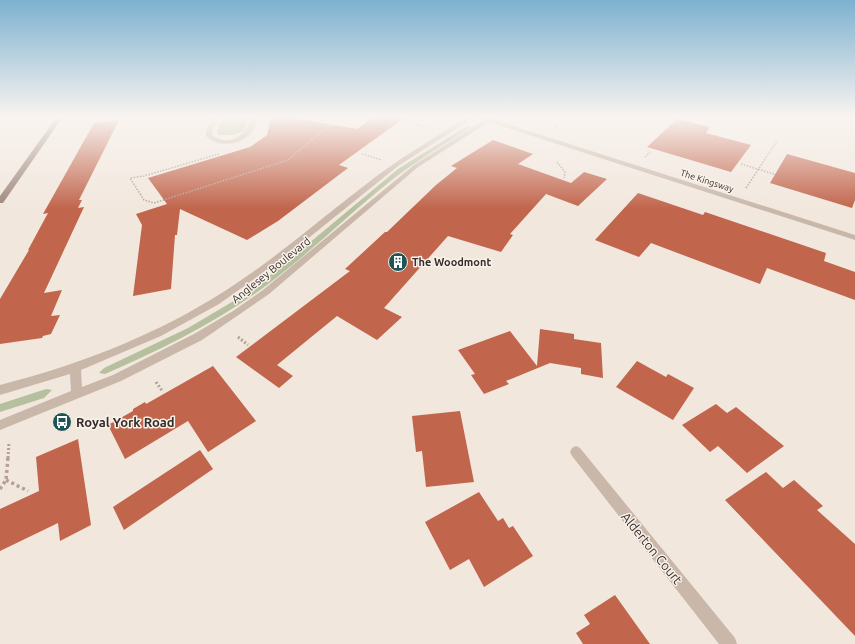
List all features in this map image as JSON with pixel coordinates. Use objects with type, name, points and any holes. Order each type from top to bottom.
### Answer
[{"type":"main road","points":[[0,201],[38,148]]},
{"type":"street","name":"Anglesey Boulevard","points":[[0,390],[75,367],[158,333],[243,284],[307,236],[396,164],[422,148]]},
{"type":"street","name":"Anglesey Boulevard","points":[[0,425],[117,378],[198,337],[266,292],[416,166],[442,148]]},
{"type":"street","name":"The Kingsway","points":[[578,148],[855,238]]},
{"type":"street","points":[[75,367],[77,395]]},
{"type":"street","name":"Alderton Court","points":[[576,452],[729,644]]},
{"type":"path","points":[[223,153],[144,176],[130,178],[144,200],[154,203],[288,160],[302,148]]},
{"type":"path","points":[[746,188],[772,148]]},
{"type":"path","points":[[645,157],[651,151]]},
{"type":"path","points":[[362,154],[382,160]]},
{"type":"path","points":[[557,162],[566,172],[564,178]]},
{"type":"path","points":[[741,164],[774,174]]},
{"type":"path","points":[[238,337],[248,345]]},
{"type":"path","points":[[156,382],[163,392]]},
{"type":"path","points":[[0,489],[6,480],[9,442]]},
{"type":"path","points":[[6,480],[28,491]]},
{"type":"green space","points":[[432,148],[439,148],[393,179],[267,285],[229,311],[168,345],[105,374],[99,373],[104,368],[188,328],[237,299],[272,274],[398,169]]},
{"type":"green space","points":[[46,389],[52,390],[44,398],[0,412],[0,404]]},
{"type":"building","points":[[80,148],[105,148],[79,200],[82,200],[78,208],[84,207],[44,293],[62,290],[51,316],[60,315],[51,334],[43,336],[42,338],[0,344],[0,299],[29,250],[48,213],[43,214]]},
{"type":"building","points":[[247,148],[362,148],[339,165],[348,168],[278,221],[247,240],[180,209],[177,235],[175,235],[171,289],[133,296],[142,225],[136,214],[167,204],[148,178]]},
{"type":"building","points":[[480,148],[516,148],[533,154],[518,164],[571,183],[584,172],[607,179],[578,206],[546,194],[510,234],[513,235],[501,252],[448,236],[384,308],[402,317],[377,340],[337,316],[277,365],[293,376],[279,388],[236,357],[350,271],[345,269],[385,232],[387,232],[436,185],[457,168],[451,166]]},
{"type":"building","points":[[651,148],[749,148],[731,172]]},
{"type":"building","points":[[787,154],[855,173],[855,200],[852,208],[770,183]]},
{"type":"building","points":[[638,193],[703,215],[705,212],[826,253],[824,261],[855,272],[855,300],[767,268],[760,284],[651,243],[639,257],[595,240]]},
{"type":"building","points":[[540,329],[574,334],[574,339],[601,343],[603,378],[581,374],[581,368],[550,363],[506,381],[509,384],[484,394],[471,375],[475,374],[458,350],[510,331],[537,366]]},
{"type":"building","points":[[637,361],[666,377],[668,374],[694,388],[673,420],[616,387]]},
{"type":"building","points":[[213,366],[256,421],[208,452],[188,421],[125,459],[108,425],[133,411],[133,409],[145,402],[146,404]]},
{"type":"building","points":[[716,404],[727,413],[736,407],[784,446],[747,473],[718,446],[710,452],[682,425]]},
{"type":"building","points":[[460,411],[474,482],[426,487],[422,451],[416,452],[412,416]]},
{"type":"building","points":[[78,439],[91,525],[60,541],[58,523],[0,551],[0,509],[39,491],[36,457]]},
{"type":"building","points":[[200,450],[213,469],[124,530],[113,507]]},
{"type":"building","points":[[766,472],[783,488],[794,480],[823,506],[817,510],[855,544],[855,636],[725,500]]},
{"type":"building","points":[[479,492],[498,521],[503,518],[509,528],[513,526],[533,556],[484,587],[469,559],[450,570],[425,522]]},
{"type":"building","points":[[615,595],[650,644],[583,644],[576,633],[590,624],[584,615]]},
{"type":"place","name":"The Woodmont","points":[[398,262]]},
{"type":"place","name":"Royal York Road","points":[[62,422]]}]
